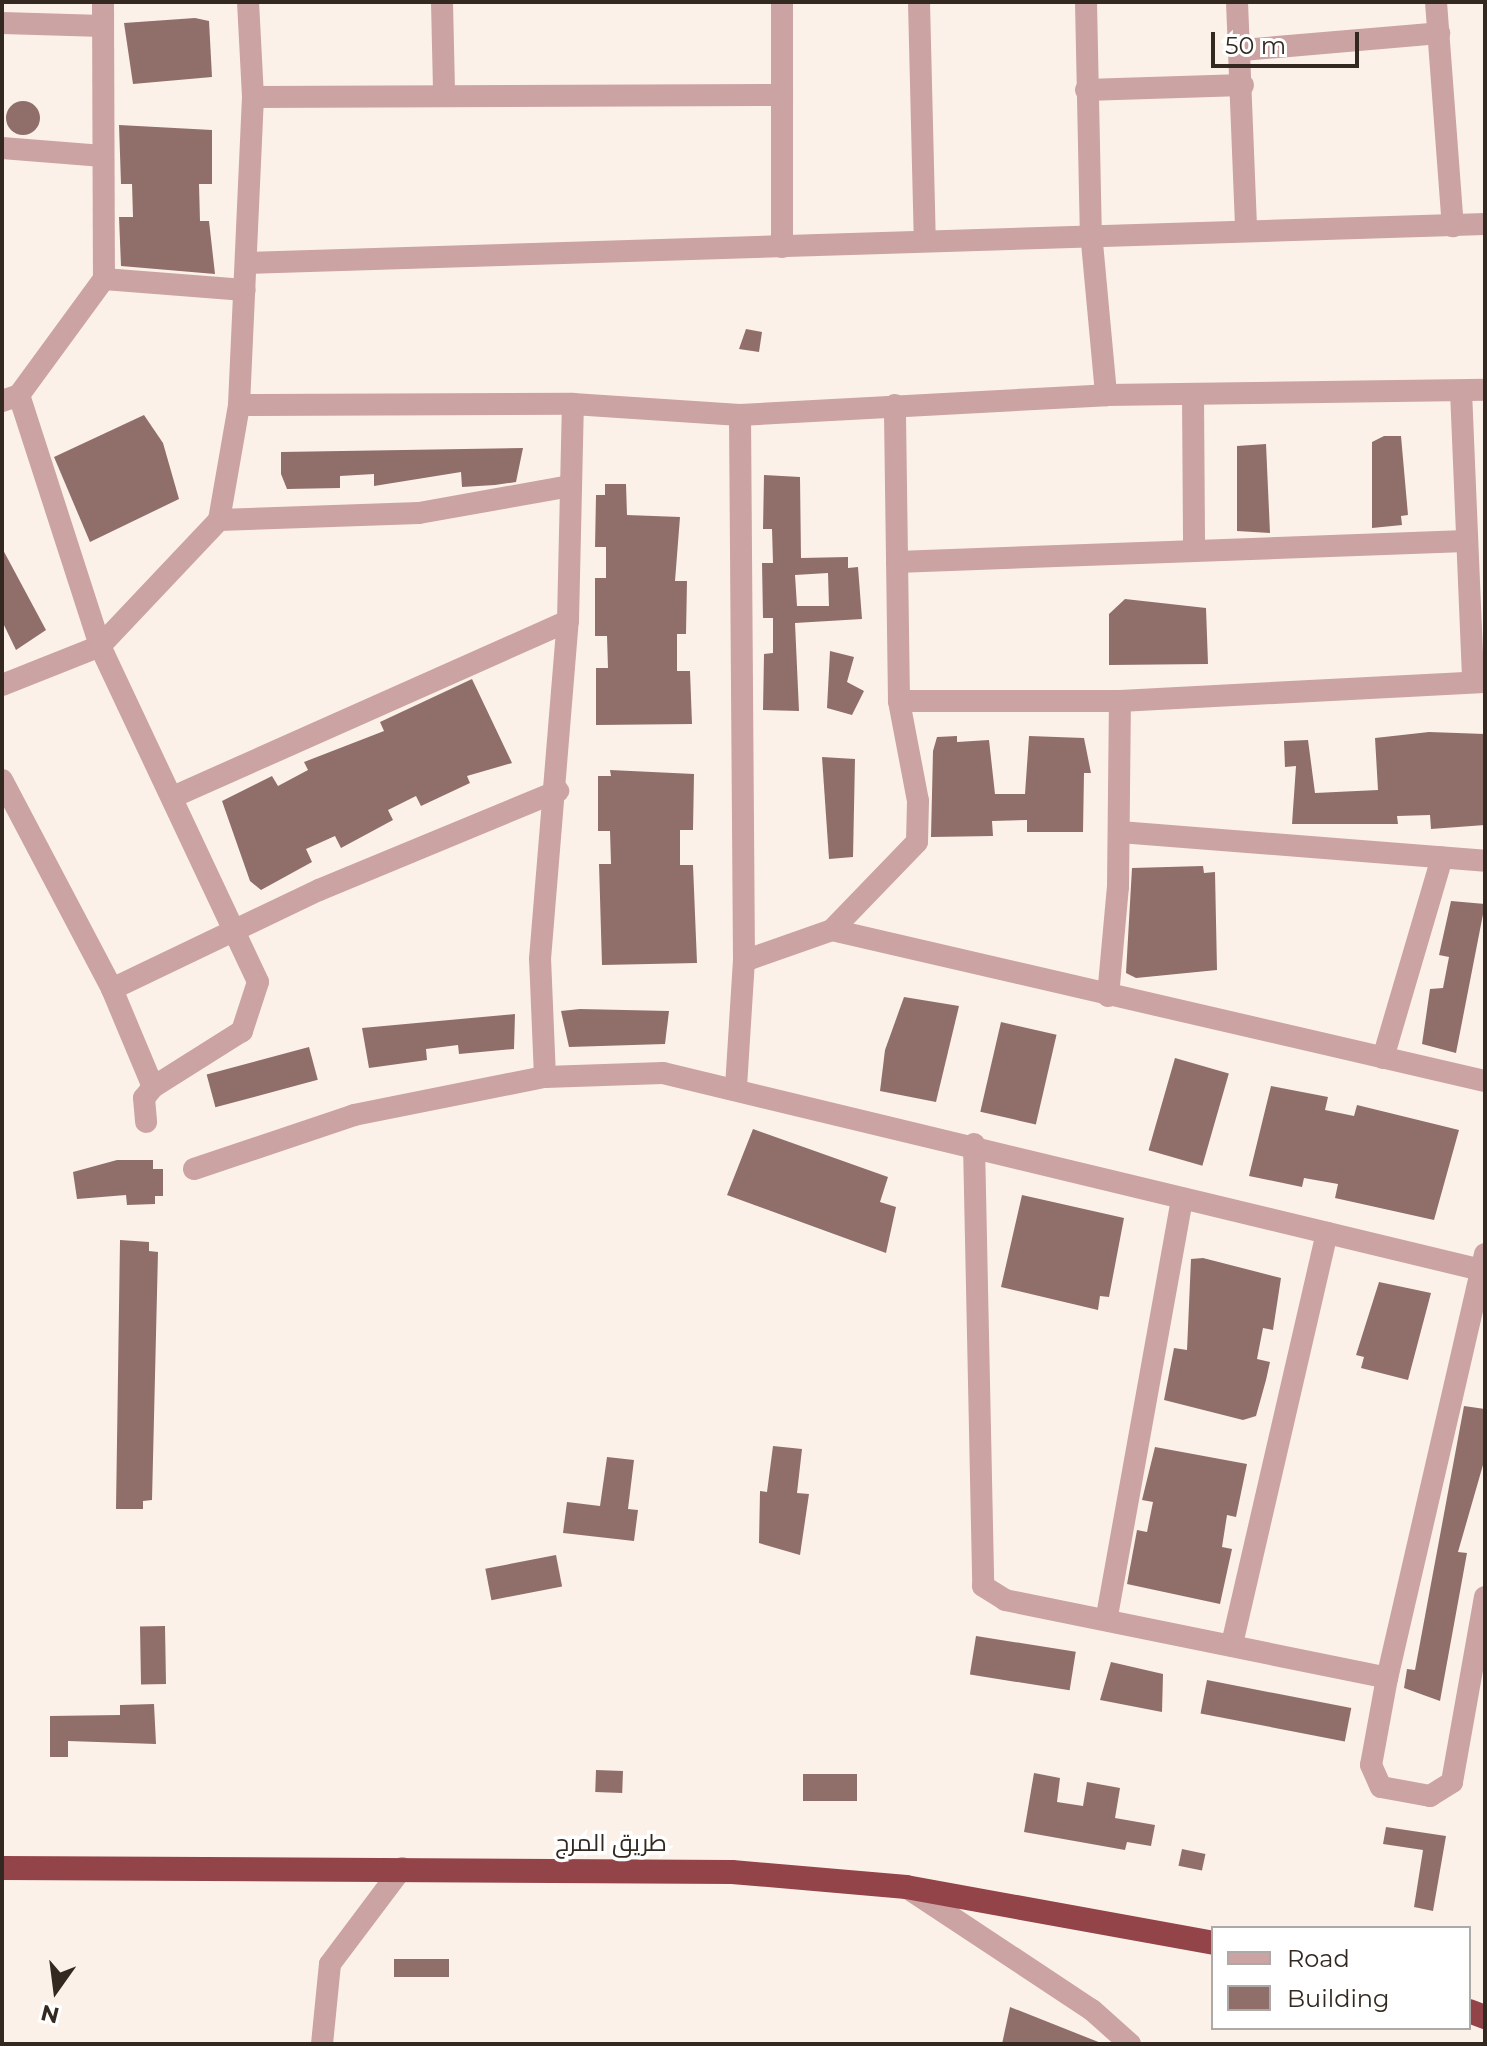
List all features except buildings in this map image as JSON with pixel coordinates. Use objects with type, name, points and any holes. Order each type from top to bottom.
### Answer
[{"type":"highway","name":"طريق المرج","points":[[2,1868],[732,1872],[906,1887],[1211,1943]]},
{"type":"street","points":[[103,2],[104,279],[10,398],[100,646],[239,930],[258,982],[249,1021],[153,1087],[144,1098],[146,1122]]},
{"type":"street","points":[[2,685],[100,646],[219,520],[239,405],[247,263],[253,97],[248,2]]},
{"type":"street","points":[[442,2],[444,93]]},
{"type":"street","points":[[782,2],[782,247]]},
{"type":"street","points":[[919,2],[925,240]]},
{"type":"street","points":[[1086,2],[1091,232],[1106,395]]},
{"type":"street","points":[[1237,2],[1242,50],[1246,229]]},
{"type":"street","points":[[1436,2],[1453,226]]},
{"type":"street","points":[[2,23],[103,26]]},
{"type":"street","points":[[1242,50],[1439,33]]},
{"type":"street","points":[[1086,90],[1243,85]]},
{"type":"street","points":[[253,97],[444,93],[782,95]]},
{"type":"street","points":[[2,148],[103,156]]},
{"type":"street","points":[[247,263],[782,247],[1091,232],[1485,224]]},
{"type":"street","points":[[104,279],[245,290]]},
{"type":"street","points":[[239,405],[573,404],[740,415],[1106,395],[1485,390]]},
{"type":"street","points":[[899,701],[1120,701],[1479,682],[1466,541],[1461,391]]},
{"type":"street","points":[[1193,395],[1194,550]]},
{"type":"street","points":[[545,1077],[540,959],[558,791],[568,621],[573,404]]},
{"type":"street","points":[[744,961],[832,930],[917,842],[918,801],[899,701],[895,405]]},
{"type":"street","points":[[736,1087],[744,961],[740,415]]},
{"type":"street","points":[[219,520],[419,513],[570,486]]},
{"type":"street","points":[[897,562],[1466,541]]},
{"type":"street","points":[[175,796],[568,621]]},
{"type":"street","points":[[1108,996],[1120,832],[1120,701]]},
{"type":"street","points":[[2,780],[112,989],[153,1087]]},
{"type":"street","points":[[112,989],[558,791]]},
{"type":"street","points":[[1120,832],[1485,861]]},
{"type":"street","points":[[1383,1058],[1442,858]]},
{"type":"street","points":[[832,930],[1485,1081]]},
{"type":"street","points":[[194,1169],[354,1115],[545,1077],[634,1072],[736,1087],[974,1144],[1182,1199],[1484,1265],[1387,1678],[1372,1778],[1381,1787],[1443,1793],[1452,1782],[1485,1597]]},
{"type":"street","points":[[974,1144],[979,1576],[997,1598],[1107,1616],[1387,1678]]},
{"type":"street","points":[[1107,1616],[1182,1199]]},
{"type":"street","points":[[1232,1644],[1327,1233]]},
{"type":"street","points":[[322,2044],[330,1964],[402,1868]]},
{"type":"street","points":[[906,1887],[1092,2010],[1130,2044]]}]
